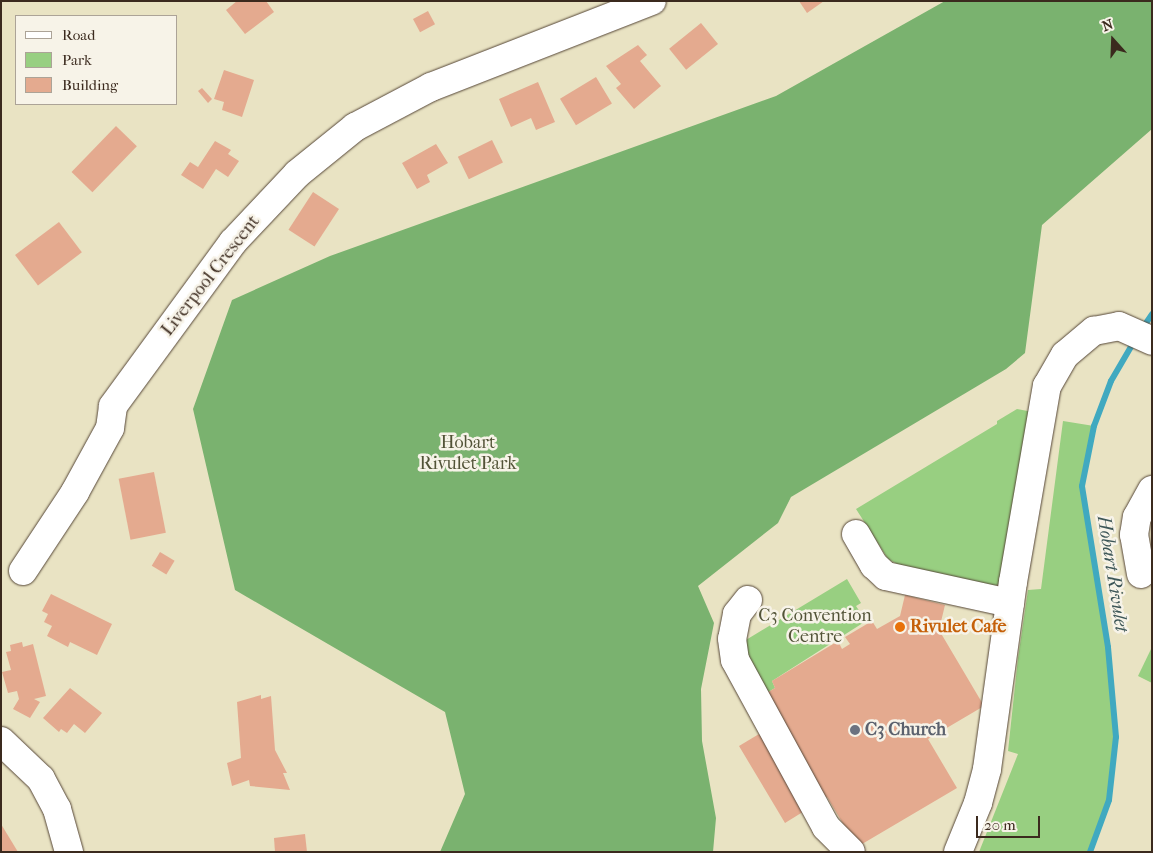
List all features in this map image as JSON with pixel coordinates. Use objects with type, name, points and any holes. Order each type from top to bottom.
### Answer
[{"type":"street","name":"Liverpool Crescent","points":[[23,571],[93,460],[110,428],[113,406],[233,242],[297,174],[355,127],[431,87],[652,1]]},
{"type":"street","points":[[958,852],[978,803],[987,769],[1010,603],[1050,380],[1065,355],[1078,342],[1094,331],[1119,326],[1152,341]]},
{"type":"street","points":[[1141,574],[1134,535],[1137,516],[1152,490]]},
{"type":"street","points":[[856,534],[874,565],[886,576],[1010,603]]},
{"type":"street","points":[[748,600],[737,614],[732,639],[735,660],[826,827],[850,852]]},
{"type":"street","points":[[1,741],[41,779],[56,809],[69,852]]},
{"type":"green space","name":"Hobart Rivulet Park","points":[[945,1],[1152,1],[1152,129],[1042,225],[1025,353],[1006,369],[791,497],[778,523],[698,586],[714,623],[701,689],[702,741],[716,818],[713,852],[440,852],[465,794],[445,712],[235,590],[193,409],[232,300],[330,256],[776,96]]},
{"type":"green space","points":[[1017,409],[1033,412],[1001,583],[995,586],[906,569],[888,559],[856,509],[997,424],[997,421]]},
{"type":"green space","points":[[1063,421],[1094,426],[1082,486],[1108,647],[1116,737],[1109,800],[1090,852],[979,852],[1018,754],[1008,751],[1018,658],[1028,590],[1041,589]]},
{"type":"green space","name":"C3 Convention Centre","points":[[847,579],[861,603],[856,606],[866,621],[772,681],[775,688],[765,694],[736,646]]},
{"type":"green space","points":[[1152,647],[1152,683],[1138,676]]},
{"type":"building","points":[[237,1],[266,1],[274,12],[245,34],[226,10]]},
{"type":"building","points":[[799,1],[824,1],[807,13]]},
{"type":"building","points":[[428,11],[435,24],[420,32],[413,19]]},
{"type":"building","points":[[701,23],[718,44],[686,70],[669,49]]},
{"type":"building","points":[[638,45],[647,55],[640,61],[661,86],[634,109],[616,88],[621,84],[606,66]]},
{"type":"building","points":[[224,70],[254,80],[242,117],[222,110],[224,102],[214,99]]},
{"type":"building","points":[[596,77],[612,104],[576,125],[560,99]]},
{"type":"building","points":[[538,82],[555,122],[536,130],[531,118],[511,127],[499,99]]},
{"type":"building","points":[[202,88],[212,99],[208,103],[198,91]]},
{"type":"building","points":[[116,126],[137,146],[92,192],[72,172]]},
{"type":"building","points":[[492,140],[503,162],[469,179],[458,157]]},
{"type":"building","points":[[215,141],[231,150],[228,154],[239,161],[228,177],[216,169],[203,189],[181,175],[190,162],[198,167]]},
{"type":"building","points":[[436,144],[448,163],[427,175],[430,182],[417,189],[402,163]]},
{"type":"building","points":[[313,192],[339,209],[314,247],[288,230]]},
{"type":"building","points":[[59,222],[82,252],[38,285],[15,255]]},
{"type":"building","points":[[154,472],[166,533],[130,540],[119,479]]},
{"type":"building","points":[[160,552],[175,561],[166,574],[152,566]]},
{"type":"building","points":[[51,594],[112,624],[97,655],[70,642],[68,647],[47,636],[52,626],[44,622],[48,614],[42,611]]},
{"type":"building","name":"C3 Church","points":[[905,595],[945,605],[939,630],[984,706],[928,739],[957,788],[857,847],[827,797],[785,823],[739,746],[781,721],[765,694],[775,688],[772,681],[838,641],[842,649],[850,644],[845,637],[872,621],[877,629],[900,616]]},
{"type":"building","points":[[22,642],[23,647],[33,644],[46,696],[34,699],[40,702],[30,718],[13,709],[19,699],[17,691],[8,693],[2,672],[11,670],[6,652],[11,651],[10,645]]},
{"type":"building","points":[[70,688],[102,713],[85,733],[74,724],[67,733],[61,729],[59,732],[43,718]]},
{"type":"building","points":[[261,695],[261,699],[271,696],[275,750],[287,773],[283,773],[290,790],[250,786],[249,780],[232,786],[227,763],[241,758],[237,702]]},
{"type":"building","points":[[1,824],[18,852],[1,852]]},
{"type":"building","points":[[305,834],[307,852],[275,852],[274,838]]},
{"type":"waterway","name":"Hobart Rivulet","points":[[1142,329],[1152,314]]},
{"type":"waterway","name":"Hobart Rivulet","points":[[1090,852],[1109,800],[1116,737],[1108,647],[1082,486],[1094,426],[1111,381],[1135,340]]},
{"type":"place","name":"Rivulet Cafe","points":[[900,627]]},
{"type":"place","name":"C3 Church","points":[[855,730]]}]
